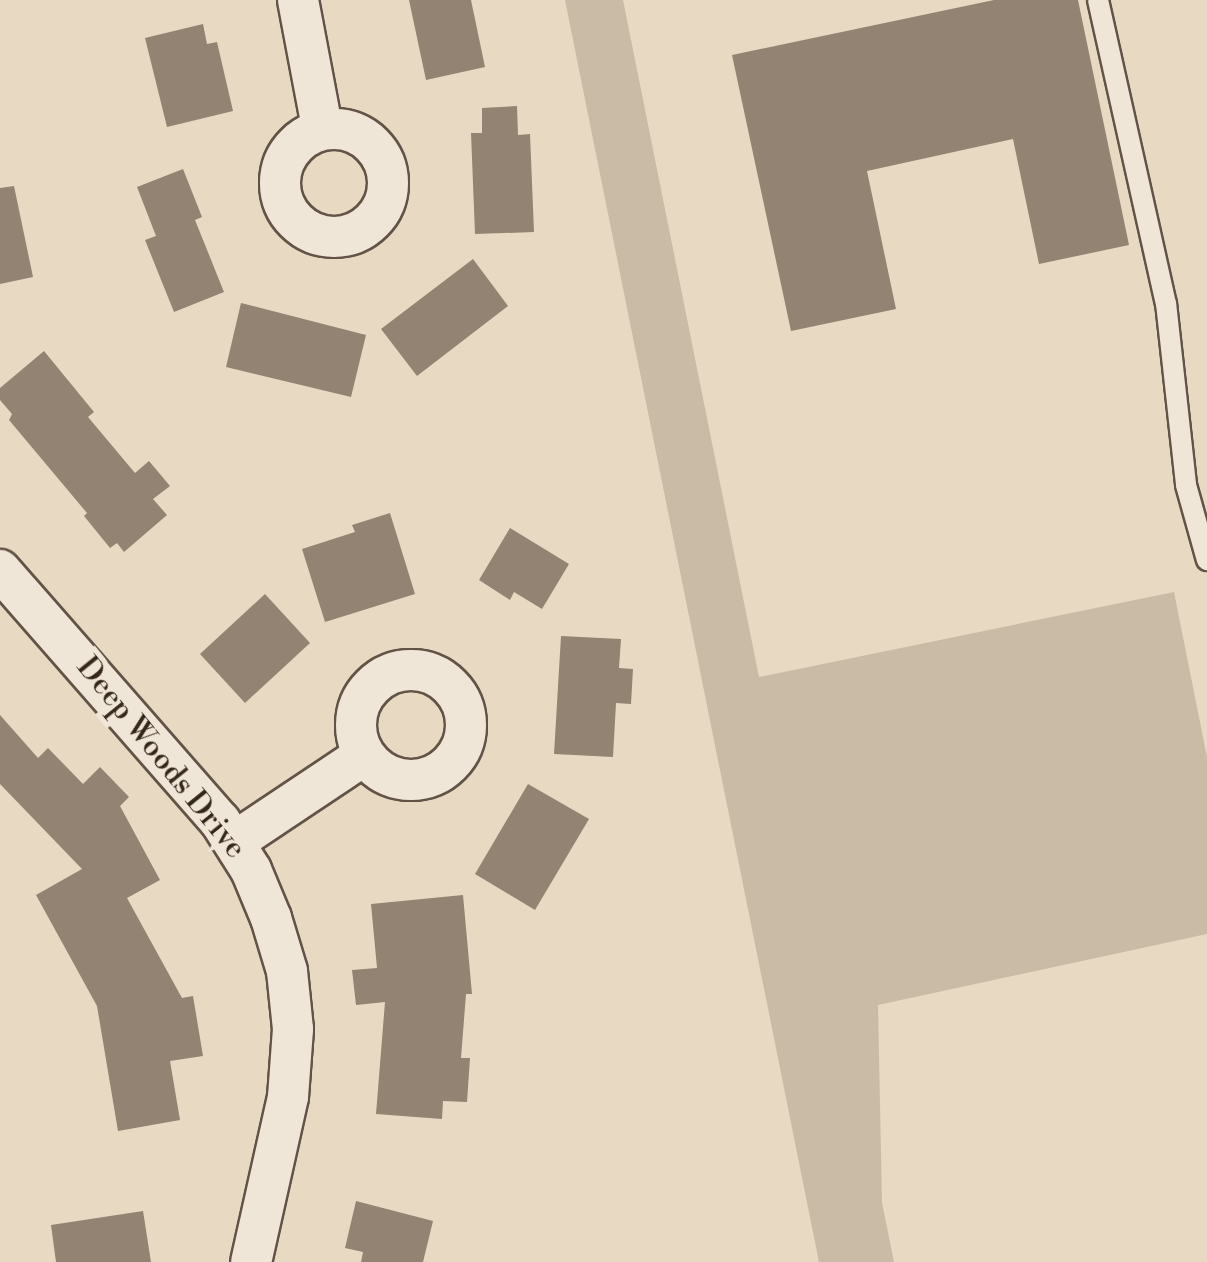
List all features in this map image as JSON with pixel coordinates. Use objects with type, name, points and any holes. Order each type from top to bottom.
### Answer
[{"type":"street","points":[[298,0],[322,127]]},
{"type":"street","name":"Deep Woods Drive","points":[[0,570],[234,842],[252,870],[272,918],[287,971],[293,1029],[288,1097],[251,1262]]},
{"type":"street","points":[[234,842],[363,756]]},
{"type":"lane","points":[[1098,0],[1166,303],[1186,486],[1207,560]]},
{"type":"shaded area","points":[[565,0],[623,0],[759,677],[1174,592],[1207,757],[1207,934],[878,1005],[882,1203],[894,1262],[819,1262]]},
{"type":"building","points":[[409,0],[471,0],[485,67],[426,80]]},
{"type":"building","points":[[994,0],[1078,0],[1129,245],[1039,264],[1013,139],[867,171],[896,309],[791,331],[732,55]]},
{"type":"building","points":[[203,24],[207,44],[217,42],[233,111],[167,127],[145,38]]},
{"type":"building","points":[[517,106],[518,135],[530,134],[534,232],[475,234],[471,133],[482,133],[482,108]]},
{"type":"building","points":[[183,169],[202,217],[195,220],[224,292],[174,312],[145,240],[156,236],[137,187]]},
{"type":"building","points":[[14,186],[33,277],[0,284],[0,188]]},
{"type":"building","points":[[473,259],[508,306],[417,376],[381,329]]},
{"type":"building","points":[[241,303],[366,335],[351,397],[226,367]]},
{"type":"building","points":[[44,351],[94,412],[88,417],[135,473],[149,461],[170,486],[153,499],[167,515],[124,552],[117,543],[110,548],[84,516],[87,513],[9,420],[12,414],[0,400],[0,388]]},
{"type":"building","points":[[390,513],[415,594],[325,622],[302,549],[355,532],[352,525]]},
{"type":"building","points":[[510,528],[569,564],[542,609],[514,592],[510,600],[479,580]]},
{"type":"building","points":[[265,594],[310,643],[245,703],[200,654]]},
{"type":"building","points":[[561,636],[621,639],[619,668],[633,669],[631,704],[616,703],[613,757],[554,754]]},
{"type":"building","points":[[0,715],[38,758],[48,748],[83,784],[100,767],[129,797],[120,806],[160,880],[127,898],[182,998],[193,996],[203,1056],[170,1061],[180,1120],[118,1131],[97,1006],[36,895],[82,869],[0,784]]},
{"type":"building","points":[[528,784],[589,819],[535,910],[475,874]]},
{"type":"building","points":[[463,895],[472,994],[466,994],[461,1058],[470,1058],[467,1102],[443,1101],[442,1119],[376,1114],[385,1002],[356,1005],[352,970],[377,968],[371,904]]},
{"type":"building","points":[[356,1201],[433,1221],[423,1262],[361,1262],[363,1252],[345,1248]]},
{"type":"building","points":[[143,1211],[151,1262],[56,1262],[51,1225]]}]
